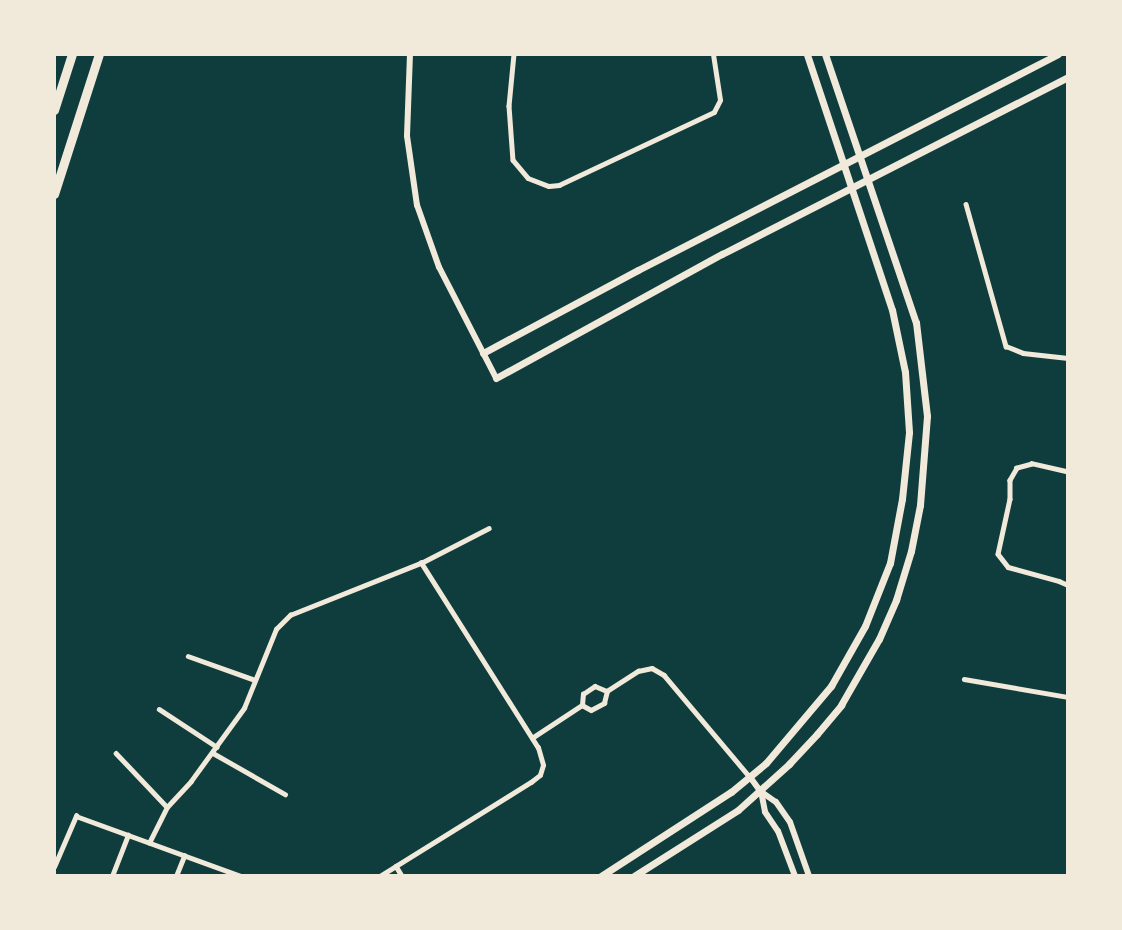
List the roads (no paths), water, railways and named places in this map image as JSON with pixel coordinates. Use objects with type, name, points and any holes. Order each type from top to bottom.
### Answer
[{"type":"highway","points":[[54,110],[72,54]]},
{"type":"highway","points":[[54,194],[99,54]]},
{"type":"main road","points":[[601,876],[697,815],[750,777],[802,723],[831,686],[865,626],[890,563],[902,499],[909,432],[905,372],[892,310],[807,54]]},
{"type":"main road","points":[[634,876],[738,810],[817,734],[841,705],[862,669],[896,600],[911,551],[920,505],[927,416],[915,323],[825,54]]},
{"type":"main road","points":[[483,353],[1058,54]]},
{"type":"main road","points":[[496,378],[722,254],[1068,77]]},
{"type":"street","points":[[410,54],[407,136],[417,205],[439,267],[496,378]]},
{"type":"street","points":[[514,54],[509,106],[513,160],[528,178],[549,186],[559,185],[714,112],[720,100],[713,54]]},
{"type":"street","points":[[966,204],[1006,346],[1023,353],[1068,358]]},
{"type":"street","points":[[1068,472],[1032,464],[1017,468],[1010,480],[1010,499],[998,554],[1008,567],[1059,580],[1068,585]]},
{"type":"street","points":[[149,843],[167,807],[213,753],[244,708],[276,629],[290,615],[421,563],[489,528]]},
{"type":"street","points":[[380,876],[540,775],[543,765],[532,738],[421,563]]},
{"type":"street","points":[[188,656],[255,680]]},
{"type":"street","points":[[582,705],[591,710],[604,703],[607,691],[638,671],[652,668],[664,675],[760,791],[776,802],[790,822],[809,876]]},
{"type":"street","points":[[964,679],[1068,697]]},
{"type":"street","points":[[582,705],[583,694],[595,686],[607,691]]},
{"type":"street","points":[[532,738],[582,705]]},
{"type":"street","points":[[159,709],[217,747]]},
{"type":"street","points":[[116,753],[167,807]]},
{"type":"street","points":[[213,753],[285,794]]},
{"type":"street","points":[[760,791],[765,812],[782,839],[795,876]]},
{"type":"street","points":[[54,867],[76,816],[239,876]]},
{"type":"street","points":[[112,876],[128,835]]},
{"type":"street","points":[[176,876],[184,856]]},
{"type":"street","points":[[396,866],[402,876]]}]
